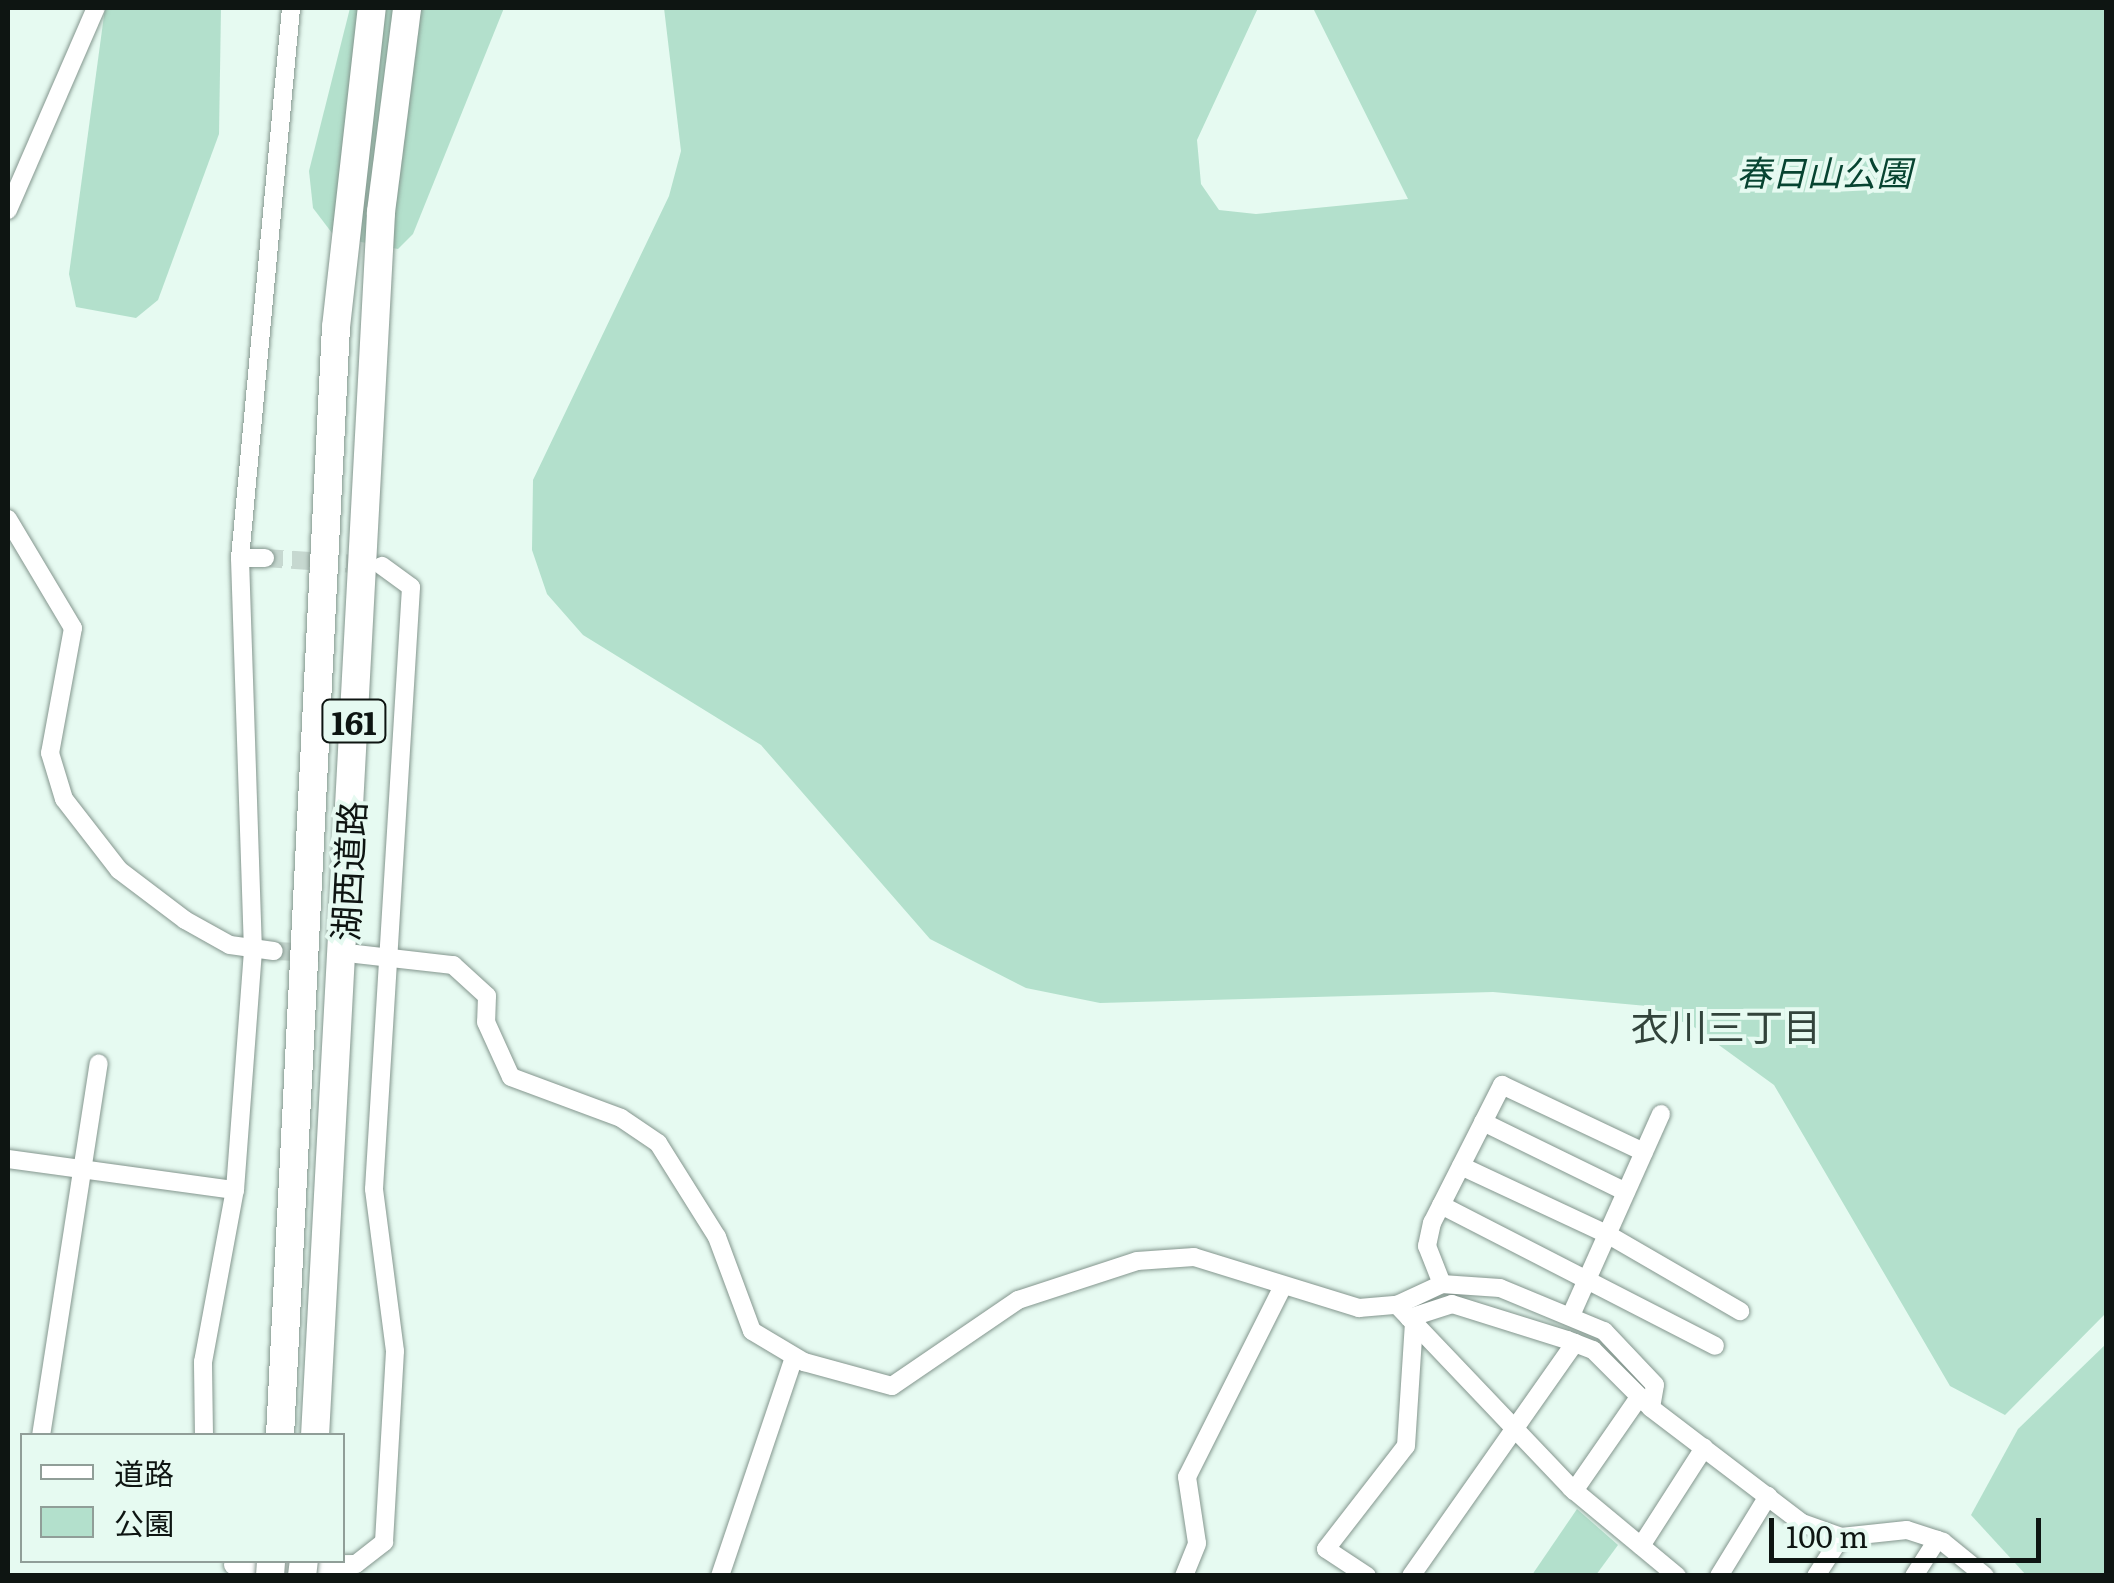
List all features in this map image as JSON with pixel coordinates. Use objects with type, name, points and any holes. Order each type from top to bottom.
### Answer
[{"type":"highway","name":"湖西道路","points":[[280,1433],[336,327],[372,8]]},
{"type":"highway","name":"湖西道路","points":[[314,1433],[380,230],[407,8]]},
{"type":"street","points":[[8,210],[96,8]]},
{"type":"street","points":[[204,1433],[203,1362],[235,1190],[252,952],[240,558],[291,8]]},
{"type":"street","points":[[8,520],[73,628],[50,753],[64,798],[86,834],[152,896],[210,938],[252,952],[274,952]]},
{"type":"street","points":[[240,558],[265,558]]},
{"type":"street","points":[[230,1567],[356,1564],[384,1542],[395,1350],[374,1189],[411,587],[382,566]]},
{"type":"street","points":[[356,954],[453,965],[487,996],[486,1022],[511,1077],[594,1106],[658,1144],[717,1236],[752,1330],[794,1358],[892,1386],[1018,1300],[1137,1261],[1194,1256],[1359,1308],[1407,1315],[1452,1304],[1575,1343],[1768,1496],[1841,1538],[1907,1530],[1937,1540],[1985,1576]]},
{"type":"street","points":[[41,1433],[99,1063]]},
{"type":"street","points":[[1442,1284],[1427,1246],[1442,1205],[1502,1085],[1644,1152]]},
{"type":"street","points":[[1572,1313],[1660,1114]]},
{"type":"street","points":[[1483,1122],[1626,1192]]},
{"type":"street","points":[[8,1159],[235,1190]]},
{"type":"street","points":[[1461,1166],[1607,1234],[1740,1311]]},
{"type":"street","points":[[1442,1205],[1589,1274],[1715,1346]]},
{"type":"street","points":[[1367,1576],[1326,1549],[1406,1446],[1407,1315],[1442,1284],[1500,1288],[1572,1313],[1633,1356],[1655,1385],[1574,1491]]},
{"type":"street","points":[[1184,1576],[1197,1544],[1187,1477],[1284,1286]]},
{"type":"street","points":[[1407,1315],[1574,1491],[1677,1576]]},
{"type":"street","points":[[1411,1576],[1517,1431],[1575,1343]]},
{"type":"street","points":[[720,1576],[794,1358]]},
{"type":"street","points":[[1641,1546],[1704,1448]]},
{"type":"street","points":[[1719,1576],[1768,1496]]},
{"type":"street","points":[[1816,1576],[1841,1538]]},
{"type":"street","points":[[1914,1576],[1937,1540]]},
{"type":"green space","points":[[105,8],[221,8],[219,134],[158,300],[136,318],[76,307],[69,274]]},
{"type":"green space","points":[[350,8],[504,8],[413,234],[398,249],[335,237],[313,208],[309,171]]},
{"type":"green space","name":"春日山公園","points":[[664,8],[1258,8],[1197,140],[1201,184],[1219,210],[1256,214],[1408,199],[1313,8],[2106,8],[2106,1313],[2005,1415],[1950,1386],[1774,1085],[1694,1027],[1647,1006],[1493,992],[1100,1003],[1026,988],[930,939],[761,745],[583,635],[547,594],[532,550],[533,480],[669,196],[681,151]]},
{"type":"green space","points":[[2106,1344],[2106,1575],[2026,1575],[1971,1515],[2018,1429]]},
{"type":"green space","points":[[1577,1509],[1618,1545],[1596,1575],[1532,1575]]},
{"type":"tunnel","points":[[265,558],[370,565]]},
{"type":"tunnel","points":[[274,951],[349,954]]},
{"type":"district","name":"衣川三丁目","points":[[1726,1025]]}]
